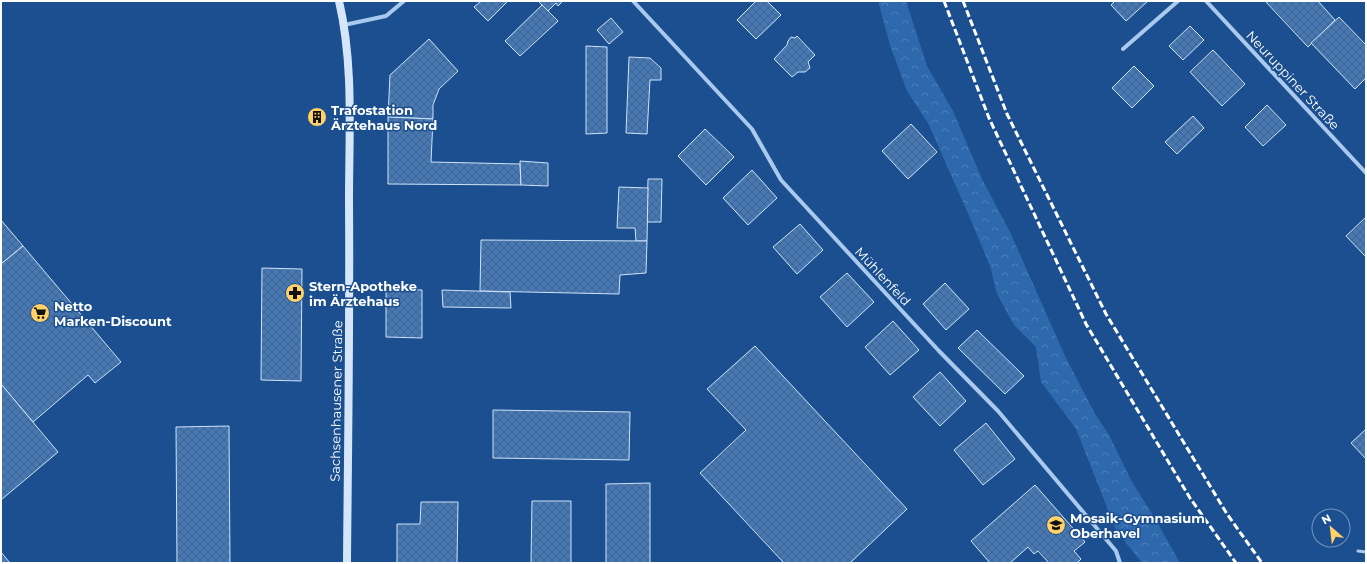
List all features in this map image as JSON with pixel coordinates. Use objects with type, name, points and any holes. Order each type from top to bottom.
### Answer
[{"type":"main road","name":"Sachsenhausener Straße","points":[[339,1],[344,25],[349,84],[350,242],[347,563]]},
{"type":"street","points":[[344,25],[386,16],[404,1]]},
{"type":"street","name":"Mühlenfeld","points":[[633,1],[752,129],[781,180],[939,351],[998,411],[1116,551],[1120,563]]},
{"type":"street","points":[[1123,49],[1178,1]]},
{"type":"street","name":"Neuruppiner Straße","points":[[1206,1],[1366,173]]},
{"type":"lane","points":[[1358,551],[1366,552]]},
{"type":"green space","points":[[878,1],[906,1],[927,66],[953,111],[982,179],[1010,232],[1065,356],[1094,412],[1109,435],[1132,482],[1156,520],[1180,563],[1142,563],[1116,530],[1076,429],[1041,382],[1036,347],[1014,325],[997,294],[990,266],[928,123],[907,91],[890,45]]},
{"type":"building","points":[[481,1],[508,1],[488,21],[474,7]]},
{"type":"building","points":[[538,1],[563,1],[558,6],[556,3],[548,11]]},
{"type":"building","points":[[756,1],[767,1],[781,15],[756,39],[737,20]]},
{"type":"building","points":[[1115,1],[1148,1],[1126,21],[1111,5]]},
{"type":"building","points":[[1265,1],[1318,1],[1335,20],[1308,47]]},
{"type":"building","points":[[542,5],[558,21],[520,56],[505,41]]},
{"type":"building","points":[[1339,17],[1366,45],[1366,78],[1355,89],[1311,43]]},
{"type":"building","points":[[611,18],[623,32],[609,44],[597,30]]},
{"type":"building","points":[[1190,26],[1204,40],[1183,60],[1169,46]]},
{"type":"building","points":[[797,36],[815,55],[808,62],[810,68],[805,72],[798,72],[792,77],[774,59],[787,45],[791,37],[795,38]]},
{"type":"building","points":[[429,39],[458,71],[439,89],[433,105],[433,119],[388,117],[390,75]]},
{"type":"building","points":[[586,46],[607,47],[607,133],[586,134]]},
{"type":"building","points":[[1213,50],[1245,84],[1222,106],[1190,72]]},
{"type":"building","points":[[629,57],[650,58],[661,68],[661,80],[650,80],[647,134],[626,133]]},
{"type":"building","points":[[1134,66],[1154,86],[1132,108],[1112,88]]},
{"type":"building","points":[[1267,105],[1286,125],[1263,146],[1245,127]]},
{"type":"building","name":"Trafostation Ärztehaus Nord","points":[[315,112],[320,113],[319,122],[314,122]]},
{"type":"building","points":[[1193,116],[1204,128],[1177,154],[1165,142]]},
{"type":"building","points":[[388,117],[433,119],[431,162],[520,164],[521,185],[388,184]]},
{"type":"building","points":[[911,124],[937,152],[908,179],[882,151]]},
{"type":"building","points":[[705,129],[734,157],[706,185],[678,156]]},
{"type":"building","points":[[520,161],[548,163],[548,186],[521,185]]},
{"type":"building","points":[[752,170],[777,198],[748,225],[723,198]]},
{"type":"building","points":[[648,179],[662,179],[661,222],[647,222]]},
{"type":"building","points":[[619,187],[648,188],[647,241],[636,241],[635,228],[617,228]]},
{"type":"building","points":[[1366,217],[1366,257],[1346,236]]},
{"type":"building","points":[[1,220],[23,246],[1,264]]},
{"type":"building","points":[[800,224],[823,250],[797,274],[773,247]]},
{"type":"building","points":[[481,240],[647,241],[646,273],[620,275],[619,294],[480,291]]},
{"type":"building","name":"Netto Marken-Discount","points":[[23,246],[121,362],[95,383],[88,375],[33,422],[1,384],[1,264]]},
{"type":"building","points":[[262,268],[302,269],[301,381],[261,380]]},
{"type":"building","points":[[847,273],[874,302],[847,327],[820,297]]},
{"type":"building","points":[[945,283],[969,309],[946,330],[923,304]]},
{"type":"building","points":[[386,289],[422,290],[422,338],[386,337]]},
{"type":"building","points":[[442,290],[510,292],[511,308],[443,307]]},
{"type":"building","points":[[893,321],[919,350],[890,375],[865,347]]},
{"type":"building","points":[[977,330],[1024,376],[1005,394],[958,348]]},
{"type":"building","points":[[755,346],[907,509],[850,563],[784,563],[700,473],[746,430],[707,389]]},
{"type":"building","points":[[940,372],[966,401],[940,426],[913,397]]},
{"type":"building","points":[[1,384],[58,452],[1,500]]},
{"type":"building","points":[[493,410],[630,412],[629,460],[493,458]]},
{"type":"building","points":[[986,423],[1015,459],[983,485],[954,450]]},
{"type":"building","points":[[229,426],[230,563],[177,563],[176,427]]},
{"type":"building","points":[[1366,429],[1366,459],[1351,443]]},
{"type":"building","points":[[650,483],[650,563],[606,563],[606,484]]},
{"type":"building","points":[[1035,485],[1085,542],[1074,551],[1081,559],[1077,563],[1049,563],[1038,551],[1034,554],[1028,547],[1010,563],[990,563],[971,541]]},
{"type":"building","points":[[532,501],[571,501],[571,563],[531,563]]},
{"type":"building","points":[[421,502],[458,502],[457,563],[397,563],[397,524],[420,524]]},
{"type":"building","points":[[1,552],[10,563],[1,563]]},
{"type":"railway","points":[[944,1],[989,118],[1086,324],[1190,498],[1236,563]]},
{"type":"railway","points":[[963,1],[1007,114],[1106,314],[1227,514],[1262,563]]},
{"type":"place","name":"Trafostation Ärztehaus Nord","points":[[317,117]]},
{"type":"place","name":"Stern-Apotheke im Ärztehaus","points":[[295,293]]},
{"type":"place","name":"Netto Marken-Discount","points":[[40,313]]},
{"type":"place","name":"Mosaik-Gymnasium Oberhavel","points":[[1056,525]]}]
